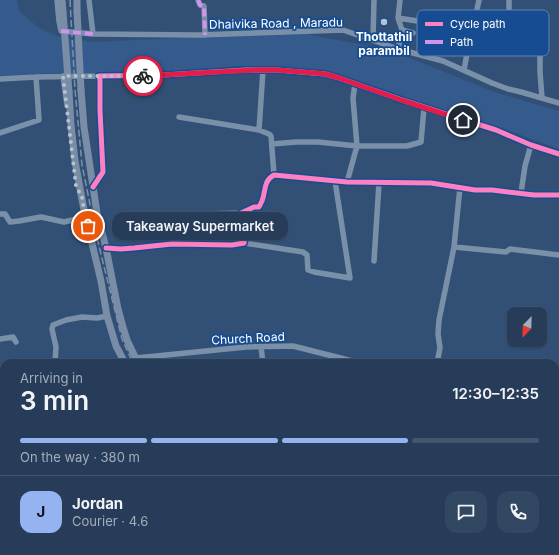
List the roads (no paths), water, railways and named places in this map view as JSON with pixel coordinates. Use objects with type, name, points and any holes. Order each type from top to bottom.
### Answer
[{"type":"main road","points":[[62,0],[75,161],[85,217],[107,316],[116,346],[123,359]]},
{"type":"main road","points":[[77,0],[84,127],[97,213],[106,248],[118,309],[123,327],[136,359]]},
{"type":"main road","points":[[98,271],[110,269]]},
{"type":"street","name":"Dhaivika Road , Maradu","points":[[57,0],[61,31],[93,34],[205,35],[343,30],[417,54]]},
{"type":"street","points":[[89,0],[93,34]]},
{"type":"street","points":[[198,0],[200,5],[204,6],[205,35]]},
{"type":"street","points":[[373,40],[374,0]]},
{"type":"street","points":[[398,49],[402,30],[398,18],[400,0]]},
{"type":"street","points":[[477,10],[479,0]]},
{"type":"street","points":[[398,18],[417,21]]},
{"type":"street","points":[[402,30],[413,33]]},
{"type":"street","name":"Dhaivika Road , Maradu","points":[[424,56],[443,61],[508,89],[559,103]]},
{"type":"street","points":[[464,70],[467,56]]},
{"type":"street","points":[[541,56],[542,98]]},
{"type":"street","points":[[0,79],[63,76],[162,75],[232,70],[277,70],[325,74],[424,108],[496,130],[531,145],[559,154]]},
{"type":"street","points":[[259,130],[263,70]]},
{"type":"street","points":[[63,76],[76,186],[82,197]]},
{"type":"street","points":[[93,187],[103,172],[99,76]]},
{"type":"street","points":[[0,133],[39,120],[36,77]]},
{"type":"street","points":[[347,182],[358,146],[353,98],[355,84]]},
{"type":"street","points":[[272,144],[318,142],[358,146],[407,146],[421,142],[424,108]]},
{"type":"street","points":[[179,117],[259,130],[269,134],[271,136],[272,144],[274,175]]},
{"type":"street","points":[[521,193],[525,166],[531,145]]},
{"type":"street","points":[[204,214],[241,213],[254,207],[259,207],[269,178],[274,175],[347,182],[431,183],[475,190],[534,195],[559,195]]},
{"type":"street","points":[[106,248],[152,247],[172,244],[232,245],[244,243],[303,252],[307,255],[308,270],[350,278],[335,181]]},
{"type":"street","points":[[374,261],[379,183]]},
{"type":"street","points":[[438,359],[440,348],[438,334],[439,320],[454,247],[460,187]]},
{"type":"street","points":[[241,213],[245,237],[244,243]]},
{"type":"street","points":[[0,214],[5,214],[10,222],[41,217],[64,222],[85,217]]},
{"type":"street","points":[[454,247],[506,252],[510,249],[559,255]]},
{"type":"street","points":[[55,359],[56,347],[52,329],[53,325],[82,317],[97,318],[107,316]]},
{"type":"street","points":[[0,340],[13,337],[16,342]]},
{"type":"street","points":[[261,346],[263,359]]},
{"type":"street","name":"Church Road","points":[[142,359],[150,356],[261,346],[293,346],[344,359]]},
{"type":"water","points":[[0,0],[17,0],[19,11],[39,28],[57,36],[93,42],[243,35],[305,34],[390,50],[494,92],[559,111],[559,149],[499,127],[428,106],[326,72],[237,66],[196,72],[94,74],[59,73],[0,76]]},
{"type":"railway","points":[[70,0],[75,90],[82,165],[96,234],[122,339],[131,359]]},
{"type":"place","name":"Thottathil parambil","points":[[384,22]]},
{"type":"place","name":"Takeaway Supermarket","points":[[88,226]]}]
